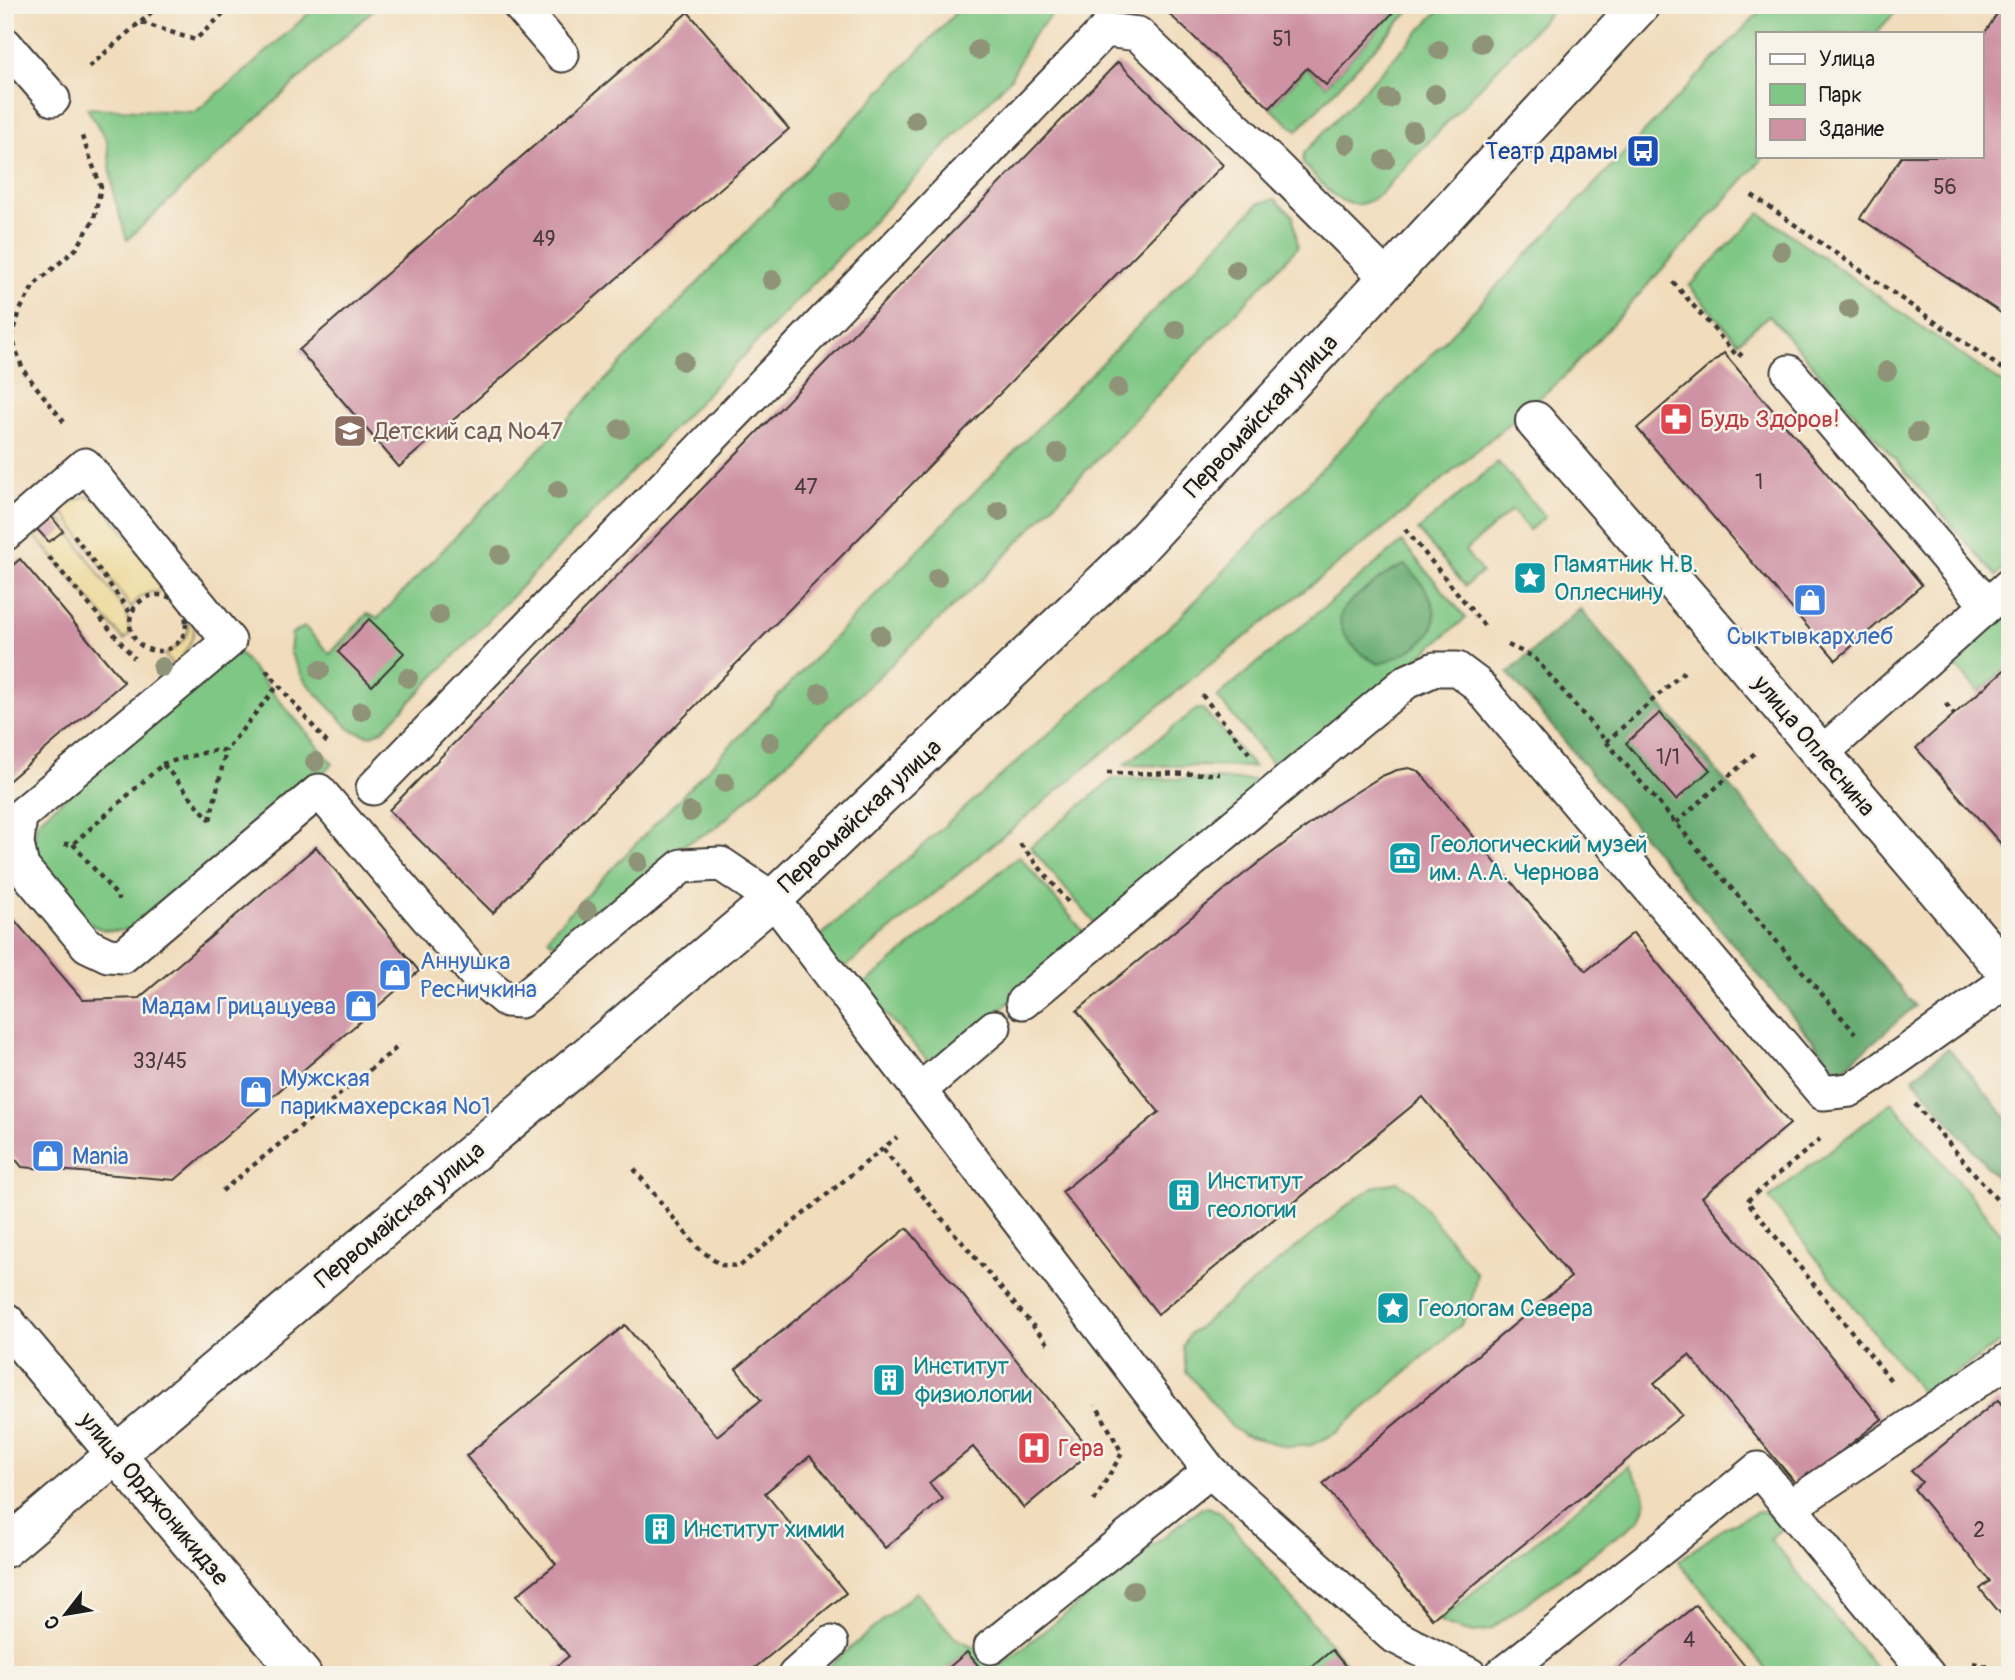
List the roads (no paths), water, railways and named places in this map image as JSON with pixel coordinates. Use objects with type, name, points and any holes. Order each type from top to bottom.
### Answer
[{"type":"main road","name":"Первомайская улица","points":[[5,1548],[773,899],[1129,558],[1640,5]]},
{"type":"main road","name":"улица Оплеснина","points":[[1535,421],[2010,977]]},
{"type":"main road","name":"улица Орджоникидзе","points":[[5,1322],[302,1675]]},
{"type":"lane","points":[[519,5],[562,55]]},
{"type":"lane","points":[[335,809],[384,760],[383,778],[1127,5]]},
{"type":"lane","points":[[1105,30],[1138,34],[1388,279]]},
{"type":"lane","points":[[5,44],[53,99]]},
{"type":"lane","points":[[1789,372],[1998,595],[1821,754]]},
{"type":"lane","points":[[12,528],[85,465],[229,641],[20,816],[17,834],[22,867],[87,945],[108,955],[123,956],[319,791],[477,976],[506,1000],[520,1001],[681,866],[721,864],[773,899],[1210,1471],[1392,1635],[1471,1675]]},
{"type":"lane","points":[[1023,1002],[1406,681],[1435,669],[1457,669],[1477,684],[1823,1093],[1850,1090],[1885,1069],[2010,977]]},
{"type":"lane","points":[[926,1099],[994,1027]]},
{"type":"lane","points":[[1790,1507],[2010,1359]]},
{"type":"lane","points":[[1500,1675],[1758,1469],[1928,1675]]},
{"type":"lane","points":[[991,1647],[1210,1471]]},
{"type":"lane","points":[[795,1675],[831,1643]]},
{"type":"place","name":"Театр драмы","points":[[1643,151]]},
{"type":"place","name":"Будь Здоров!","points":[[1676,419]]},
{"type":"place","name":"Детский сад №47","points":[[350,431]]},
{"type":"place","name":"Памятник Н.В. Оплеснину","points":[[1530,578]]},
{"type":"place","name":"Сыктывкархлеб","points":[[1810,600]]},
{"type":"place","name":"Геологический музей им. А.А. Чернова","points":[[1405,858]]},
{"type":"place","name":"Аннушка Ресничкина","points":[[395,975]]},
{"type":"place","name":"Мадам Грицацуева","points":[[361,1006]]},
{"type":"place","name":"Мужская парикмахерская №1","points":[[256,1092]]},
{"type":"place","name":"Mania","points":[[48,1156]]},
{"type":"place","name":"Институт геологии","points":[[1184,1195]]},
{"type":"place","name":"Геологам Севера","points":[[1393,1308]]},
{"type":"place","name":"Институт физиологии","points":[[889,1380]]},
{"type":"place","name":"Гера","points":[[1034,1448]]},
{"type":"place","name":"Институт химии","points":[[660,1529]]}]
